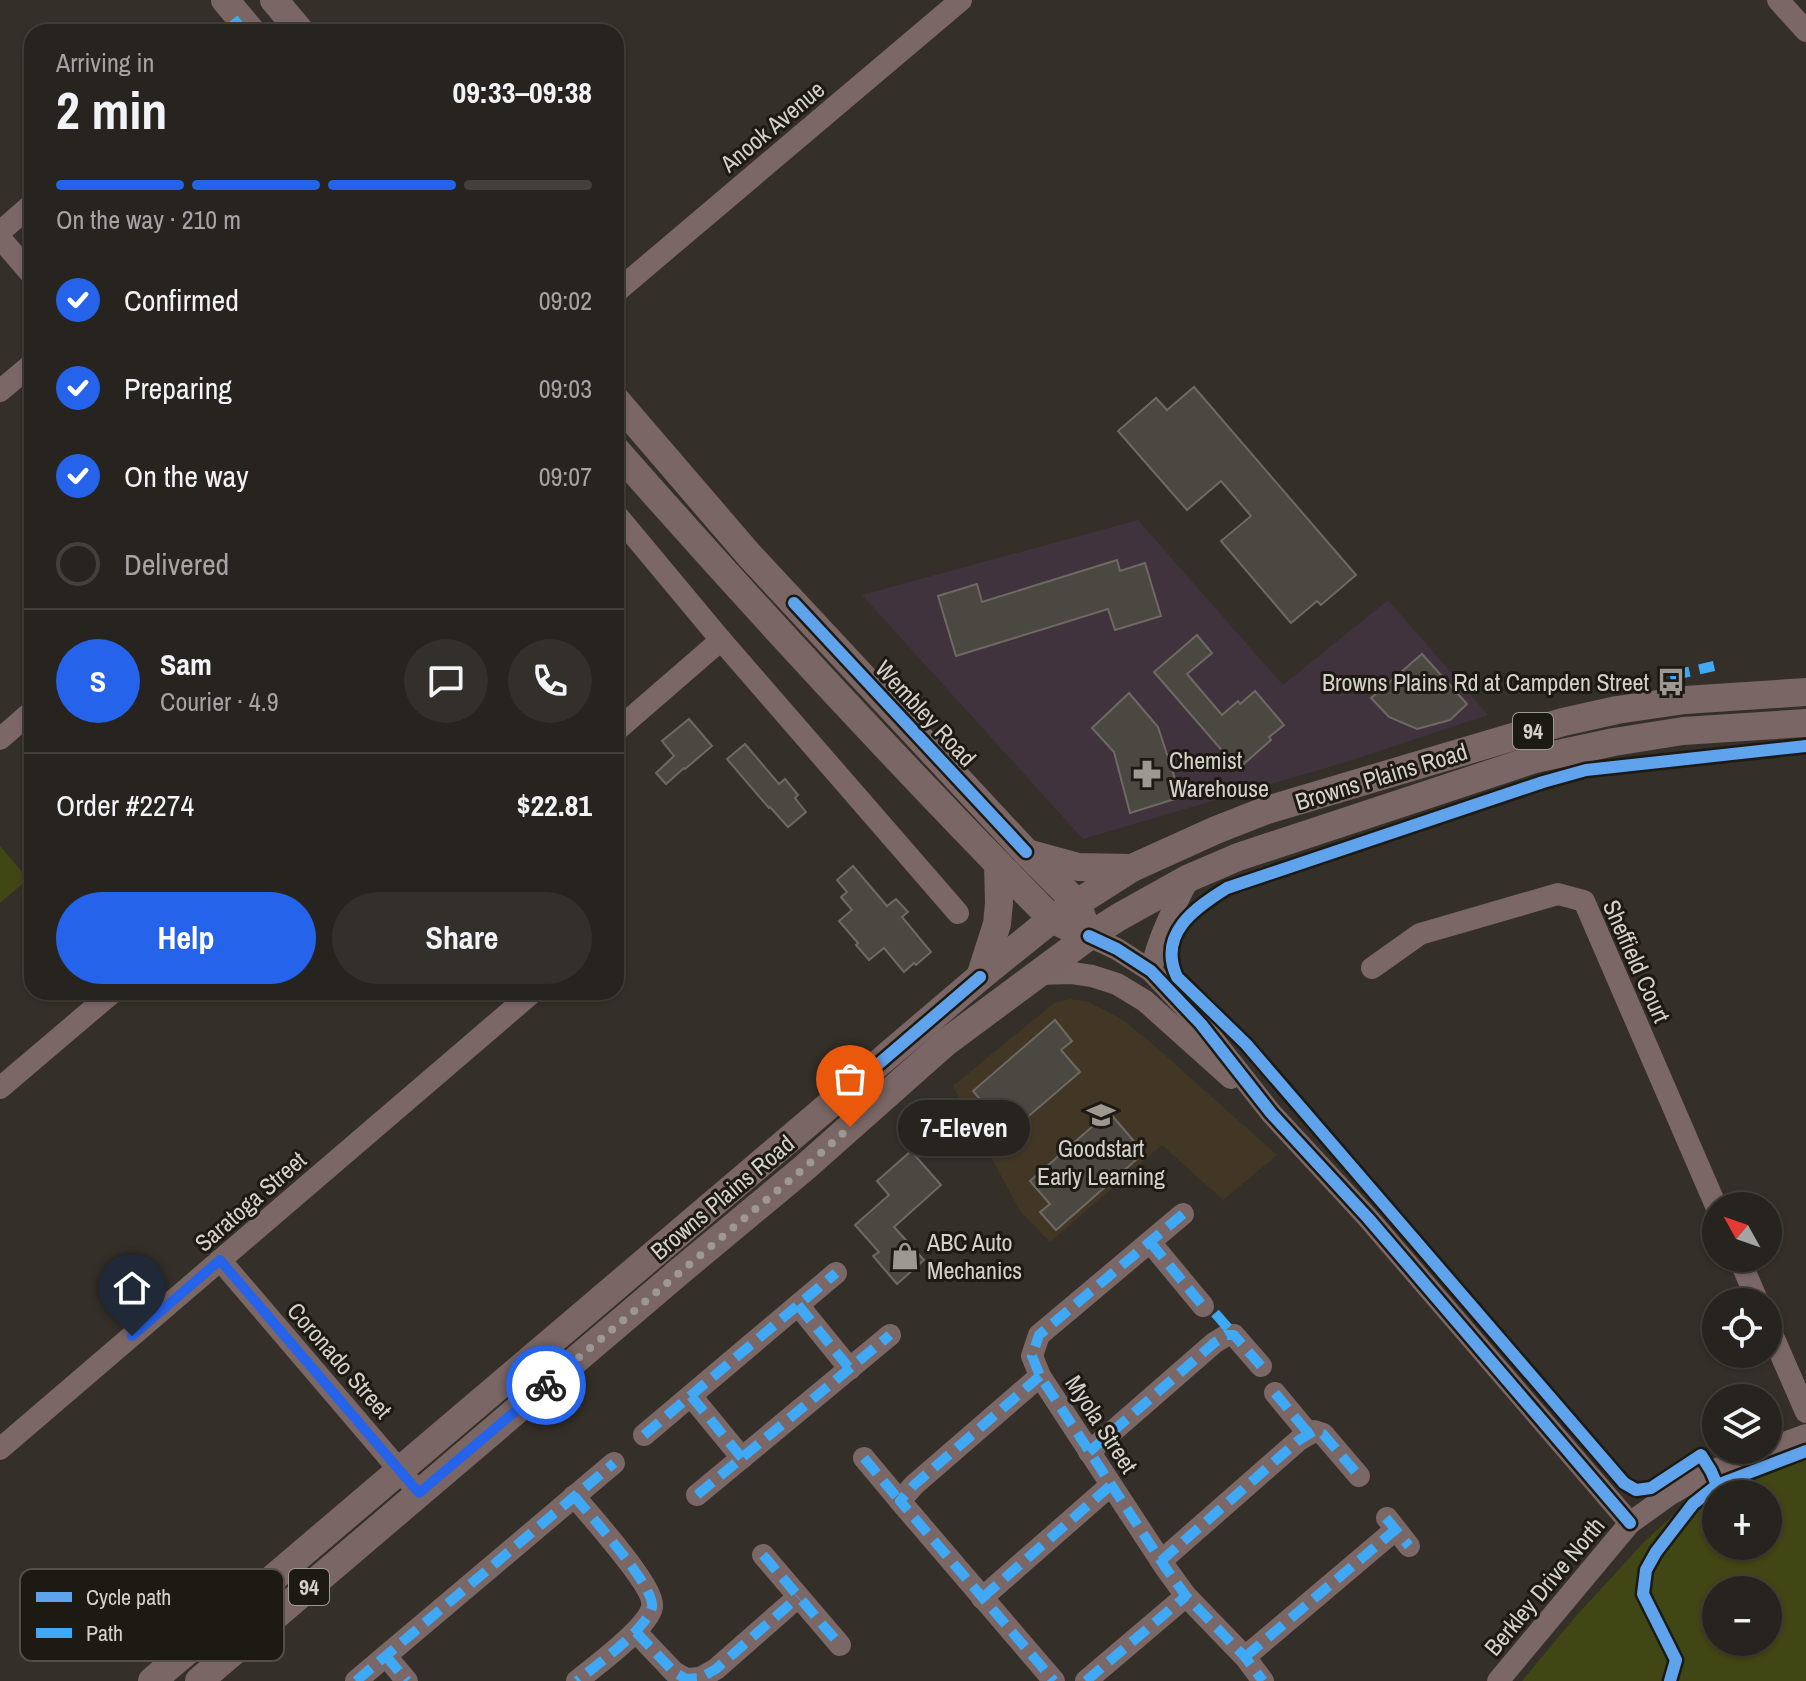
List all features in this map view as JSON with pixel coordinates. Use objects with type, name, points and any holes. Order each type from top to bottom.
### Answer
[{"type":"main road","points":[[225,0],[245,24]]},
{"type":"main road","points":[[274,0],[294,24]]},
{"type":"main road","name":"Wembley Road","points":[[624,409],[750,556],[1077,903],[1089,936]]},
{"type":"main road","points":[[624,459],[725,574],[998,864],[1052,919],[1089,936]]},
{"type":"main road","name":"Browns Plains Road","points":[[284,1569],[980,977],[1052,919],[1132,868],[1267,810],[1563,722],[1685,700],[1806,692]]},
{"type":"main road","name":"Browns Plains Road","points":[[284,1608],[803,1169],[945,1043],[1089,936],[1189,878],[1238,857],[1535,759],[1683,731],[1806,723]]},
{"type":"main road","points":[[1026,852],[1078,867],[1132,868]]},
{"type":"main road","points":[[980,977],[997,924],[998,864]]},
{"type":"main road","points":[[926,1024],[955,1012],[1018,965],[1089,936]]},
{"type":"main road","name":"Browns Plains Road","points":[[152,1681],[176,1661]]},
{"type":"main road","name":"Browns Plains Road","points":[[199,1681],[222,1661]]},
{"type":"street","name":"Anook Avenue","points":[[624,285],[961,0]]},
{"type":"street","points":[[1778,0],[1806,31]]},
{"type":"street","points":[[24,212],[0,235],[24,265]]},
{"type":"street","points":[[0,391],[24,371]]},
{"type":"street","points":[[624,524],[958,913]]},
{"type":"street","points":[[624,724],[721,640]]},
{"type":"street","points":[[0,739],[24,718]]},
{"type":"street","points":[[1151,971],[1160,938],[1189,878]]},
{"type":"street","name":"Sheffield Court","points":[[1372,968],[1420,934],[1558,894],[1584,901],[1710,1192]]},
{"type":"street","points":[[1089,936],[1117,949],[1151,971],[1201,1024],[1271,1113],[1368,1218],[1630,1523]]},
{"type":"street","points":[[1037,974],[1088,975],[1126,988],[1145,1001],[1271,1113]]},
{"type":"street","points":[[0,1088],[104,1000]]},
{"type":"street","name":"Saratoga Street","points":[[0,1449],[524,1000]]},
{"type":"street","name":"Myola Street","points":[[1183,1214],[1039,1335],[1032,1356],[1040,1376],[1161,1561],[1186,1596],[1245,1657],[1263,1681]]},
{"type":"street","points":[[1150,1242],[1261,1366]]},
{"type":"street","name":"Coronado Street","points":[[220,1260],[419,1493]]},
{"type":"street","points":[[644,1435],[836,1273]]},
{"type":"street","points":[[798,1305],[850,1369]]},
{"type":"street","points":[[697,1495],[890,1335]]},
{"type":"street","points":[[1089,1452],[1214,1343],[1227,1335],[1234,1335]]},
{"type":"street","points":[[1782,1357],[1806,1412]]},
{"type":"street","points":[[900,1501],[914,1485],[1040,1376]]},
{"type":"street","points":[[1275,1393],[1309,1434]]},
{"type":"street","points":[[691,1396],[742,1458]]},
{"type":"street","points":[[1161,1561],[1299,1440],[1314,1431],[1323,1434],[1359,1476]]},
{"type":"street","name":"Berkley Drive North","points":[[1782,1444],[1806,1435]]},
{"type":"street","points":[[864,1458],[1054,1681]]},
{"type":"street","points":[[356,1681],[614,1463]]},
{"type":"street","name":"Berkley Drive North","points":[[1498,1681],[1630,1523],[1669,1495],[1730,1464]]},
{"type":"street","points":[[982,1598],[1111,1485]]},
{"type":"street","points":[[574,1496],[651,1594],[652,1607],[636,1632],[577,1681]]},
{"type":"street","points":[[1245,1657],[1397,1531]]},
{"type":"street","points":[[763,1555],[840,1645]]},
{"type":"street","points":[[1086,1681],[1186,1596]]},
{"type":"street","points":[[636,1632],[674,1672],[686,1679],[700,1678],[716,1669],[798,1597]]},
{"type":"street","points":[[386,1656],[407,1681]]},
{"type":"shaded area","points":[[1138,520],[1283,685],[1388,600],[1488,715],[1349,761],[1083,839],[862,595]]},
{"type":"shaded area","name":"Goodstart Early Learning","points":[[1070,999],[1089,1002],[1123,1020],[1277,1155],[1223,1200],[1162,1145],[1050,1242],[1020,1211],[953,1086],[1054,1003]]},
{"type":"green space","points":[[0,846],[24,874],[24,882],[0,903]]},
{"type":"green space","points":[[1806,1446],[1806,1681],[1522,1681],[1645,1541],[1702,1493],[1702,1560],[1782,1560],[1782,1480],[1723,1480],[1759,1464],[1782,1464],[1782,1455]]},
{"type":"building","points":[[1194,387],[1356,575],[1321,605],[1317,601],[1291,623],[1221,541],[1251,516],[1221,481],[1187,510],[1118,431],[1156,398],[1167,410]]},
{"type":"building","points":[[1117,560],[1120,571],[1145,563],[1161,616],[1115,630],[1108,609],[956,656],[938,596],[977,584],[982,602]]},
{"type":"building","points":[[1197,635],[1212,653],[1187,674],[1222,715],[1255,691],[1284,725],[1238,769],[1154,672]]},
{"type":"building","points":[[1422,654],[1467,704],[1450,720],[1417,729],[1389,717],[1371,698]]},
{"type":"building","name":"Chemist Warehouse","points":[[1129,693],[1158,727],[1181,797],[1130,813],[1114,752],[1092,728]]},
{"type":"building","points":[[689,719],[712,746],[666,784],[656,773],[674,756],[662,741]]},
{"type":"building","points":[[745,744],[779,784],[785,779],[798,795],[795,798],[806,812],[788,827],[727,759]]},
{"type":"building","points":[[853,866],[887,906],[896,899],[908,912],[902,917],[931,952],[904,972],[884,948],[869,960],[839,921],[852,910],[841,897],[847,892],[837,880]]},
{"type":"building","points":[[1055,1020],[1072,1041],[1061,1050],[1080,1072],[1009,1133],[973,1091]]},
{"type":"building","points":[[1109,1112],[1144,1153],[1056,1230],[1040,1212],[1050,1204],[1030,1181]]},
{"type":"building","points":[[911,1151],[941,1185],[894,1227],[924,1260],[897,1284],[873,1256],[879,1252],[855,1225],[889,1195],[877,1181]]},
{"type":"marked path","points":[[235,24],[241,19]]},
{"type":"marked path","points":[[1670,676],[1714,666]]},
{"type":"marked path","points":[[1183,1214],[1039,1335],[1032,1356],[1040,1376],[1165,1567],[1186,1596],[1245,1657],[1263,1681]]},
{"type":"marked path","points":[[1150,1242],[1203,1306]]},
{"type":"marked path","points":[[644,1435],[836,1273]]},
{"type":"marked path","points":[[798,1305],[850,1369]]},
{"type":"marked path","points":[[1215,1313],[1234,1335]]},
{"type":"marked path","points":[[697,1495],[890,1335]]},
{"type":"marked path","points":[[1089,1452],[1227,1335],[1234,1335],[1261,1366]]},
{"type":"marked path","points":[[1040,1376],[914,1485],[900,1501],[1054,1681]]},
{"type":"marked path","points":[[1275,1393],[1309,1434]]},
{"type":"marked path","points":[[691,1396],[742,1458]]},
{"type":"marked path","points":[[1161,1561],[1299,1440],[1314,1431],[1323,1434],[1359,1476]]},
{"type":"marked path","points":[[864,1458],[900,1501]]},
{"type":"marked path","points":[[356,1681],[614,1463]]},
{"type":"marked path","points":[[982,1598],[1111,1485]]},
{"type":"marked path","points":[[574,1496],[633,1568],[644,1584],[652,1607],[631,1636],[577,1681]]},
{"type":"marked path","points":[[1386,1518],[1409,1546]]},
{"type":"marked path","points":[[1245,1657],[1395,1530]]},
{"type":"marked path","points":[[763,1555],[840,1645]]},
{"type":"marked path","points":[[1086,1681],[1186,1596]]},
{"type":"marked path","points":[[636,1632],[674,1672],[686,1679],[700,1678],[716,1669],[798,1597]]},
{"type":"marked path","points":[[386,1656],[407,1681]]},
{"type":"cycle path","points":[[794,603],[1026,852]]},
{"type":"cycle path","points":[[1715,1480],[1701,1455],[1651,1488],[1636,1490],[1624,1483],[1246,1044],[1177,977],[1172,948],[1182,924],[1203,904],[1227,888],[1543,782],[1586,770],[1806,746]]},
{"type":"cycle path","points":[[1089,936],[1117,949],[1151,971],[1201,1024],[1271,1113],[1368,1218],[1630,1523]]},
{"type":"cycle path","points":[[861,1079],[980,977]]},
{"type":"cycle path","points":[[1670,1681],[1676,1660],[1643,1594],[1646,1570],[1656,1552],[1693,1504],[1717,1485],[1806,1451]]},
{"type":"way so far","points":[[546,1385],[850,1127]]},
{"type":"place","name":"Browns Plains Rd at Campden Street","points":[[1671,682]]},
{"type":"place","name":"Chemist Warehouse","points":[[1147,774]]},
{"type":"place","name":"Goodstart Early Learning","points":[[1101,1115]]},
{"type":"place","name":"7-Eleven","points":[[850,1127]]},
{"type":"place","name":"ABC Auto Mechanics","points":[[905,1256]]},
{"type":"route","points":[[132,1336],[220,1260],[419,1493],[546,1385]]}]
